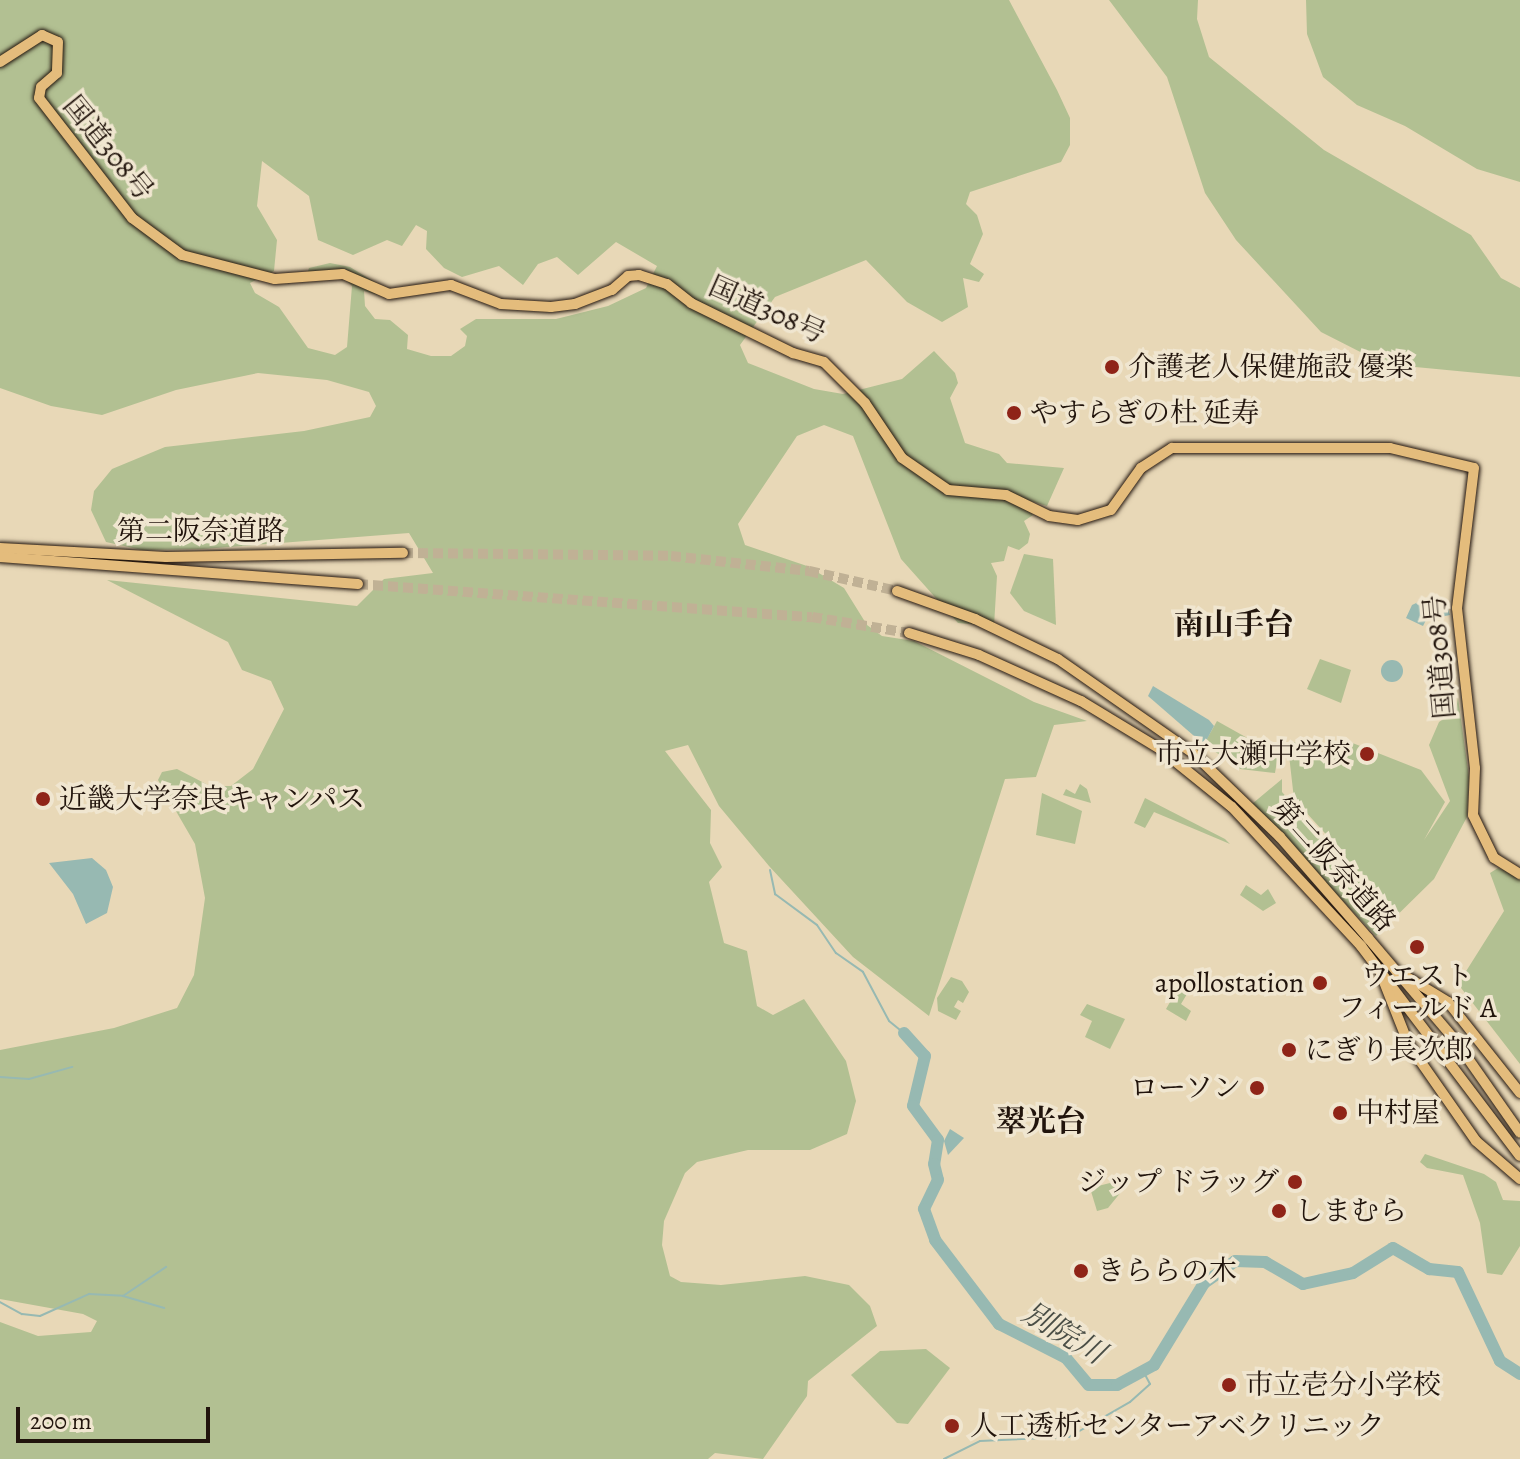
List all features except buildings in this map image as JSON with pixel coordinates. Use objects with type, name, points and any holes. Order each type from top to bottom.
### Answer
[{"type":"highway","name":"国道308号","points":[[0,62],[42,35],[58,42],[57,73],[38,93],[42,103],[132,218],[182,255],[275,279],[343,274],[389,294],[457,286],[493,302],[551,307],[575,304],[612,290],[628,276],[639,275],[667,284],[691,303],[793,353],[824,362],[865,403],[902,458],[948,490],[1006,495],[1049,516],[1078,520],[1111,510],[1141,468],[1172,448],[1390,448],[1474,468],[1457,608],[1475,768],[1473,815],[1494,858],[1520,874]]},
{"type":"highway","name":"第二阪奈道路","points":[[0,548],[166,557],[403,553]]},
{"type":"highway","name":"第二阪奈道路","points":[[0,557],[358,584]]},
{"type":"highway","name":"第二阪奈道路","points":[[897,591],[1013,636],[1094,681],[1156,724],[1230,787],[1382,964],[1520,1156]]},
{"type":"highway","name":"第二阪奈道路","points":[[909,633],[1036,678],[1160,749],[1261,834],[1364,942]]},
{"type":"highway","name":"第二阪奈道路","points":[[1382,964],[1393,969],[1455,1040],[1520,1133]]},
{"type":"highway","points":[[1382,964],[1409,1045],[1476,1141],[1520,1179]]},
{"type":"highway","points":[[1393,969],[1448,1002],[1520,1093]]},
{"type":"green space","points":[[0,0],[1009,0],[1070,118],[1070,145],[1061,162],[970,192],[966,204],[977,215],[983,234],[970,264],[984,274],[979,282],[963,278],[968,307],[942,322],[907,302],[866,260],[775,297],[740,345],[748,363],[814,389],[843,394],[902,379],[934,351],[955,373],[958,383],[950,398],[965,443],[999,454],[1007,463],[1064,468],[1047,506],[1017,497],[1033,515],[1024,521],[1030,534],[1028,543],[1019,550],[1008,546],[1004,561],[991,563],[997,576],[994,626],[958,623],[901,559],[853,436],[824,425],[797,436],[738,524],[745,545],[807,566],[844,588],[867,625],[882,636],[914,641],[1034,702],[1087,721],[1054,725],[1036,777],[1005,779],[929,1016],[853,957],[769,866],[719,806],[688,745],[665,751],[711,810],[710,843],[722,867],[709,882],[724,943],[747,951],[757,1006],[773,1015],[804,999],[846,1061],[856,1101],[847,1134],[810,1150],[748,1150],[697,1162],[685,1173],[664,1221],[662,1245],[670,1276],[681,1282],[721,1285],[805,1276],[849,1285],[870,1306],[877,1326],[808,1381],[807,1396],[763,1459],[715,1453],[708,1459],[0,1459],[0,1322],[38,1336],[91,1332],[97,1321],[83,1314],[0,1299],[0,1050],[114,1028],[177,1008],[194,975],[205,898],[195,844],[158,780],[162,772],[177,769],[210,786],[231,786],[253,769],[284,709],[271,681],[242,670],[228,642],[107,580],[357,606],[384,579],[433,573],[409,533],[203,549],[142,550],[106,542],[91,510],[94,491],[112,469],[165,447],[304,431],[370,417],[376,406],[369,392],[327,380],[258,373],[176,390],[102,415],[51,406],[0,388]],"holes":[[[262,161],[309,196],[318,240],[353,255],[387,240],[402,246],[416,225],[427,231],[426,249],[444,268],[462,277],[499,266],[523,285],[538,264],[557,257],[578,275],[616,242],[657,266],[646,288],[608,306],[556,319],[476,319],[460,329],[467,336],[465,346],[451,356],[431,356],[407,349],[408,335],[390,320],[375,319],[365,306],[364,291],[382,296],[386,289],[350,267],[330,263],[309,268],[305,281],[344,278],[352,286],[347,347],[335,355],[308,348],[279,307],[255,293],[250,283],[274,271],[277,240],[257,206]]]},
{"type":"green space","points":[[1109,0],[1198,0],[1197,19],[1209,57],[1324,150],[1471,235],[1501,278],[1520,288],[1520,377],[1384,364],[1321,332],[1236,240],[1205,193],[1167,77]]},
{"type":"green space","points":[[1306,0],[1520,0],[1520,182],[1477,169],[1405,126],[1357,105],[1323,77],[1307,34]]},
{"type":"green space","points":[[1024,554],[1053,559],[1056,625],[1024,611],[1010,593]]},
{"type":"green space","points":[[1320,659],[1351,670],[1341,703],[1307,689]]},
{"type":"green space","points":[[1458,698],[1469,777],[1467,817],[1434,879],[1376,936],[1252,804],[1282,779],[1282,792],[1321,836],[1342,852],[1294,799],[1289,755],[1294,742],[1342,761],[1350,742],[1421,770],[1445,802],[1424,840],[1450,801],[1429,745],[1439,722],[1456,710]]},
{"type":"green space","points":[[1217,721],[1278,755],[1275,773],[1240,769],[1204,744]]},
{"type":"green space","points":[[1080,784],[1087,789],[1091,803],[1063,795],[1066,789],[1075,794]]},
{"type":"green space","points":[[1042,793],[1082,811],[1075,844],[1036,835]]},
{"type":"green space","points":[[1145,798],[1230,844],[1154,812],[1145,828],[1134,823]]},
{"type":"green space","points":[[1498,868],[1520,876],[1520,1064],[1458,984],[1504,911],[1490,873]]},
{"type":"green space","points":[[1246,885],[1261,895],[1268,889],[1276,903],[1263,911],[1240,895]]},
{"type":"green space","points":[[951,977],[962,981],[969,992],[963,1003],[958,1000],[954,1007],[961,1011],[956,1020],[938,1011],[937,998]]},
{"type":"green space","points":[[1181,983],[1190,989],[1181,1004],[1191,1011],[1186,1021],[1166,1009]]},
{"type":"green space","points":[[1087,1004],[1125,1019],[1110,1049],[1085,1037],[1092,1021],[1080,1015]]},
{"type":"green space","points":[[1425,1154],[1484,1174],[1496,1182],[1503,1200],[1520,1201],[1520,1246],[1502,1275],[1487,1273],[1480,1223],[1463,1175],[1427,1168],[1420,1162]]},
{"type":"green space","points":[[1110,1183],[1121,1192],[1108,1208],[1097,1211],[1090,1188]]},
{"type":"green space","points":[[926,1349],[950,1368],[908,1424],[897,1423],[851,1375],[880,1351]]},
{"type":"water","points":[[1433,595],[1446,603],[1450,615],[1426,620],[1423,626],[1406,618],[1412,605]]},
{"type":"water","points":[[1392,660],[1400,663],[1403,671],[1400,679],[1392,682],[1384,679],[1381,671],[1384,663]]},
{"type":"water","points":[[1153,686],[1209,720],[1214,726],[1206,741],[1201,742],[1148,696]]},
{"type":"water","points":[[92,858],[106,870],[113,887],[107,913],[86,924],[73,894],[49,863]]},
{"type":"water","points":[[950,1129],[964,1138],[948,1155],[944,1141]]},
{"type":"waterway","name":"別院川","points":[[770,870],[775,894],[817,925],[836,953],[863,972],[889,1021],[904,1033]]},
{"type":"waterway","name":"別院川","points":[[904,1033],[925,1056],[913,1106],[938,1140],[934,1164],[938,1180],[924,1209],[935,1240],[999,1324],[1066,1358],[1089,1385],[1117,1385],[1154,1365],[1204,1283],[1235,1261],[1265,1262],[1303,1284],[1353,1273],[1393,1248],[1429,1269],[1458,1272],[1500,1361],[1520,1374]]},
{"type":"waterway","points":[[0,1077],[29,1079],[72,1067]]},
{"type":"waterway","points":[[0,1302],[22,1314],[40,1316],[89,1294],[123,1296],[166,1267]]},
{"type":"waterway","points":[[123,1296],[164,1308]]},
{"type":"waterway","points":[[944,1459],[980,1441],[1069,1437],[1130,1402],[1150,1384],[1143,1371]]},
{"type":"tunnel","points":[[403,553],[671,556],[809,571],[897,591]]},
{"type":"tunnel","points":[[358,584],[812,617],[909,633]]},
{"type":"place","name":"介護老人保健施設 優楽","points":[[1112,367]]},
{"type":"place","name":"やすらぎの杜 延寿","points":[[1014,413]]},
{"type":"place","name":"市立大瀬中学校","points":[[1367,754]]},
{"type":"place","name":"近畿大学奈良キャンパス","points":[[43,799]]},
{"type":"place","name":"ウエスト フィールド A","points":[[1417,947]]},
{"type":"place","name":"apollostation","points":[[1320,983]]},
{"type":"place","name":"にぎり長次郎","points":[[1289,1050]]},
{"type":"place","name":"ローソン","points":[[1257,1088]]},
{"type":"place","name":"中村屋","points":[[1340,1113]]},
{"type":"place","name":"ジップ ドラッグ","points":[[1295,1182]]},
{"type":"place","name":"しまむら","points":[[1279,1211]]},
{"type":"place","name":"きららの木","points":[[1081,1271]]},
{"type":"place","name":"市立壱分小学校","points":[[1229,1385]]},
{"type":"place","name":"人工透析センターアベクリニック","points":[[952,1426]]},
{"type":"district","name":"南山手台","points":[[1234,624]]},
{"type":"district","name":"翠光台","points":[[1041,1121]]}]
